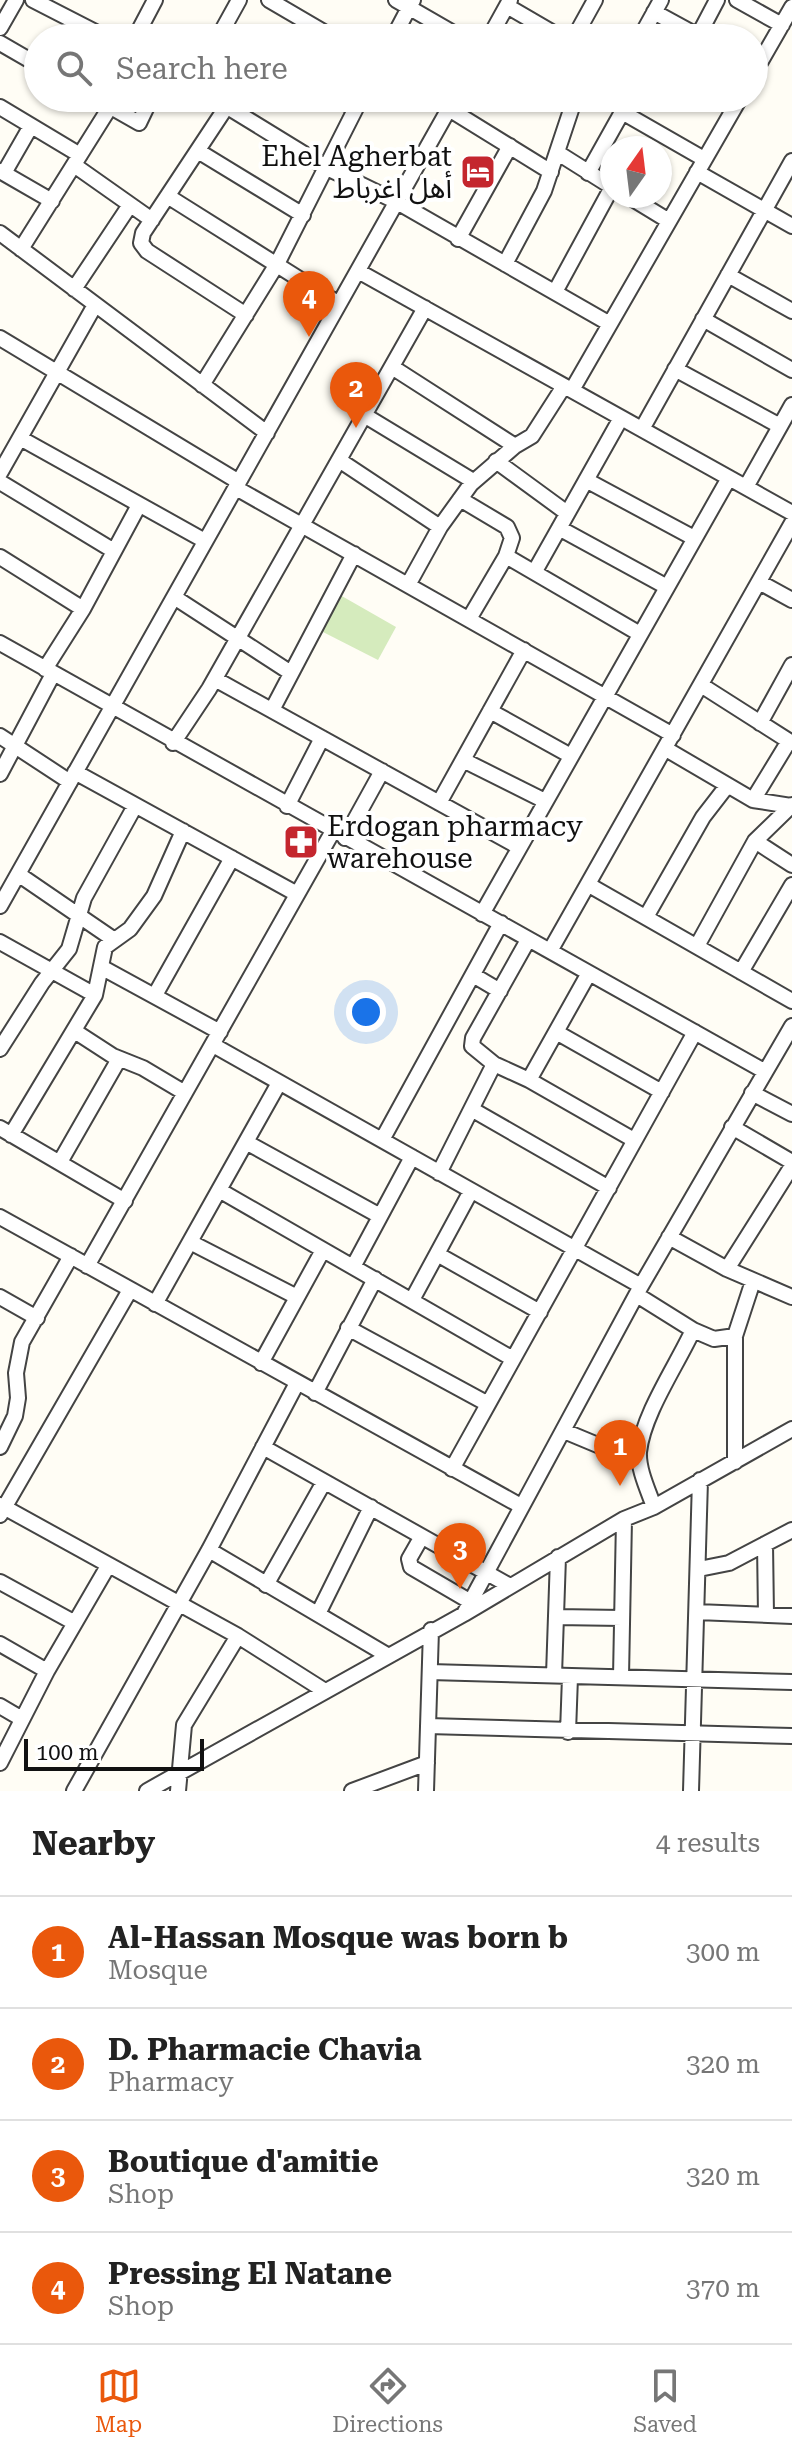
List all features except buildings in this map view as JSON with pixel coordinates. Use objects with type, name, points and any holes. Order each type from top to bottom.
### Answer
[{"type":"street","points":[[0,28],[16,0]]},
{"type":"street","points":[[33,0],[80,24]]},
{"type":"street","points":[[142,24],[155,0]]},
{"type":"street","points":[[226,24],[239,0]]},
{"type":"street","points":[[269,0],[310,24]]},
{"type":"street","points":[[582,24],[595,0]]},
{"type":"street","points":[[704,24],[717,0]]},
{"type":"street","points":[[737,0],[782,25]]},
{"type":"street","points":[[398,24],[406,2],[440,24]]},
{"type":"street","points":[[497,24],[509,3],[541,24]]},
{"type":"street","points":[[648,24],[658,6],[681,24]]},
{"type":"street","points":[[768,49],[792,7]]},
{"type":"street","points":[[0,43],[24,57]]},
{"type":"street","points":[[0,107],[77,160],[152,220]]},
{"type":"street","points":[[21,249],[107,112]]},
{"type":"street","points":[[119,112],[139,123],[144,112]]},
{"type":"street","points":[[216,112],[198,151],[143,233],[141,243],[147,251],[246,315]]},
{"type":"street","points":[[236,112],[327,168],[397,202],[610,324]]},
{"type":"street","points":[[202,385],[277,264],[354,112]]},
{"type":"street","points":[[0,905],[448,112]]},
{"type":"street","points":[[463,112],[551,172]]},
{"type":"street","points":[[505,264],[551,172],[567,112]]},
{"type":"street","points":[[588,173],[622,112],[792,226]]},
{"type":"street","points":[[408,585],[440,527],[473,481],[532,436],[568,388],[610,324],[732,112]]},
{"type":"street","points":[[31,126],[2,172],[52,201]]},
{"type":"street","points":[[458,239],[510,146]]},
{"type":"street","points":[[198,151],[303,215]]},
{"type":"street","points":[[558,153],[600,180]]},
{"type":"street","points":[[642,429],[792,161]]},
{"type":"street","points":[[169,197],[339,304]]},
{"type":"street","points":[[74,289],[130,205]]},
{"type":"street","points":[[555,292],[601,208]]},
{"type":"street","points":[[648,208],[669,221]]},
{"type":"street","points":[[0,233],[267,433]]},
{"type":"street","points":[[358,271],[792,513]]},
{"type":"street","points":[[728,275],[792,311]]},
{"type":"street","points":[[2,464],[20,438],[95,305]]},
{"type":"street","points":[[173,743],[215,679],[425,308]]},
{"type":"street","points":[[703,319],[792,370]]},
{"type":"street","points":[[0,338],[302,525],[673,735]]},
{"type":"street","points":[[392,367],[515,446]]},
{"type":"street","points":[[675,369],[780,426]]},
{"type":"street","points":[[746,487],[792,405]]},
{"type":"street","points":[[364,415],[473,481]]},
{"type":"street","points":[[535,571],[621,418]]},
{"type":"street","points":[[20,438],[205,541]]},
{"type":"street","points":[[339,460],[440,527]]},
{"type":"street","points":[[496,461],[567,513]]},
{"type":"street","points":[[482,914],[729,478]]},
{"type":"street","points":[[586,480],[694,538]]},
{"type":"street","points":[[0,482],[114,551]]},
{"type":"street","points":[[460,499],[507,527],[512,538],[506,556],[469,619]]},
{"type":"street","points":[[0,774],[17,747],[49,672],[139,505]]},
{"type":"street","points":[[550,951],[792,523]]},
{"type":"street","points":[[559,528],[667,587]]},
{"type":"street","points":[[272,710],[354,554]]},
{"type":"street","points":[[506,556],[640,634]]},
{"type":"street","points":[[0,557],[83,609]]},
{"type":"street","points":[[759,582],[792,600]]},
{"type":"street","points":[[174,597],[291,673]]},
{"type":"street","points":[[0,643],[111,709],[764,1071]]},
{"type":"street","points":[[439,803],[524,650]]},
{"type":"street","points":[[760,723],[792,665]]},
{"type":"street","points":[[215,679],[519,847]]},
{"type":"street","points":[[701,685],[790,742],[753,800]]},
{"type":"street","points":[[490,711],[571,756]]},
{"type":"street","points":[[0,736],[297,894]]},
{"type":"street","points":[[287,806],[322,738]]},
{"type":"street","points":[[666,749],[753,800],[791,806]]},
{"type":"street","points":[[463,760],[545,801]]},
{"type":"street","points":[[87,1266],[297,894],[382,771]]},
{"type":"street","points":[[646,917],[703,817],[727,786]]},
{"type":"street","points":[[0,1049],[69,949],[81,917],[84,898],[135,806]]},
{"type":"street","points":[[697,946],[755,841],[791,806]]},
{"type":"street","points":[[125,1201],[5,1131],[76,1032],[95,995],[105,947],[130,929],[154,896],[183,831]]},
{"type":"street","points":[[755,841],[792,865]]},
{"type":"street","points":[[155,995],[232,858]]},
{"type":"street","points":[[18,874],[113,939]]},
{"type":"street","points":[[589,885],[792,1001]]},
{"type":"street","points":[[741,972],[792,885]]},
{"type":"street","points":[[382,1140],[501,923]]},
{"type":"street","points":[[528,940],[473,1038],[472,1046],[494,1064],[529,1080],[634,1140]]},
{"type":"street","points":[[0,942],[95,995]]},
{"type":"street","points":[[101,967],[155,995],[279,1083],[575,1249],[693,1330],[714,1339],[735,1336]]},
{"type":"street","points":[[529,1080],[589,973]]},
{"type":"street","points":[[473,975],[500,991]]},
{"type":"street","points":[[468,1608],[669,1237],[792,1026]]},
{"type":"street","points":[[76,1032],[119,1059],[143,1068],[185,1093]]},
{"type":"street","points":[[556,1032],[662,1092]]},
{"type":"street","points":[[452,1469],[695,1032]]},
{"type":"street","points":[[60,1162],[119,1059]]},
{"type":"street","points":[[439,1173],[494,1064]]},
{"type":"street","points":[[155,1304],[279,1083]]},
{"type":"street","points":[[752,1093],[792,1114]]},
{"type":"street","points":[[473,1110],[609,1188]]},
{"type":"street","points":[[727,1269],[792,1164],[732,1127]]},
{"type":"street","points":[[246,1142],[380,1216]]},
{"type":"street","points":[[353,1267],[412,1157]]},
{"type":"street","points":[[219,1190],[513,1359]]},
{"type":"street","points":[[412,1300],[471,1191]]},
{"type":"street","points":[[0,1217],[521,1506]]},
{"type":"street","points":[[669,1237],[753,1281],[790,1292]]},
{"type":"street","points":[[190,1242],[297,1297]]},
{"type":"street","points":[[261,1363],[323,1250]]},
{"type":"street","points":[[437,1254],[540,1312]]},
{"type":"street","points":[[0,1447],[15,1416],[18,1398],[16,1373],[22,1342],[71,1256]]},
{"type":"street","points":[[315,1393],[375,1279]]},
{"type":"street","points":[[735,1462],[735,1336],[753,1281]]},
{"type":"street","points":[[130,1290],[2,1509],[238,1636],[325,1691]]},
{"type":"street","points":[[0,1297],[37,1318]]},
{"type":"street","points":[[348,1328],[488,1404]]},
{"type":"street","points":[[654,1507],[639,1453],[650,1413],[693,1330]]},
{"type":"street","points":[[0,1364],[16,1373]]},
{"type":"street","points":[[74,1791],[209,1550],[297,1383]]},
{"type":"street","points":[[147,1791],[624,1519],[654,1507],[792,1429]]},
{"type":"street","points":[[564,1431],[624,1456],[639,1453]]},
{"type":"street","points":[[263,1447],[510,1586]]},
{"type":"street","points":[[691,1791],[700,1480]]},
{"type":"street","points":[[266,1585],[324,1482]]},
{"type":"street","points":[[318,1614],[371,1507]]},
{"type":"street","points":[[621,1677],[624,1519]]},
{"type":"street","points":[[699,1569],[720,1566],[792,1530]]},
{"type":"street","points":[[421,1538],[409,1559],[411,1567],[468,1608]]},
{"type":"street","points":[[765,1544],[766,1615]]},
{"type":"street","points":[[209,1550],[387,1655]]},
{"type":"street","points":[[554,1675],[558,1557]]},
{"type":"street","points":[[0,1763],[47,1671],[108,1566]]},
{"type":"street","points":[[0,1582],[75,1623]]},
{"type":"street","points":[[697,1612],[792,1616]]},
{"type":"street","points":[[556,1617],[622,1618]]},
{"type":"street","points":[[426,1791],[431,1630]]},
{"type":"street","points":[[178,1791],[184,1725],[238,1636]]},
{"type":"street","points":[[0,1644],[47,1671]]},
{"type":"street","points":[[430,1672],[792,1682]]},
{"type":"street","points":[[568,1732],[570,1677]]},
{"type":"street","points":[[0,1706],[22,1719]]},
{"type":"street","points":[[428,1726],[792,1736]]},
{"type":"street","points":[[352,1791],[427,1763]]},
{"type":"green space","points":[[340,595],[396,627],[378,660],[323,632]]},
{"type":"place","name":"Ehel Agherbat أهل اغرباط","points":[[478,172]]},
{"type":"place","name":"Pressing El Natane","points":[[309,337]]},
{"type":"place","name":"D. Pharmacie Chavia","points":[[356,428]]},
{"type":"place","name":"Erdogan pharmacy warehouse","points":[[301,842]]},
{"type":"place","name":"Al-Hassan Mosque was born b","points":[[620,1486]]},
{"type":"place","name":"Boutique d'amitie","points":[[460,1589]]}]
